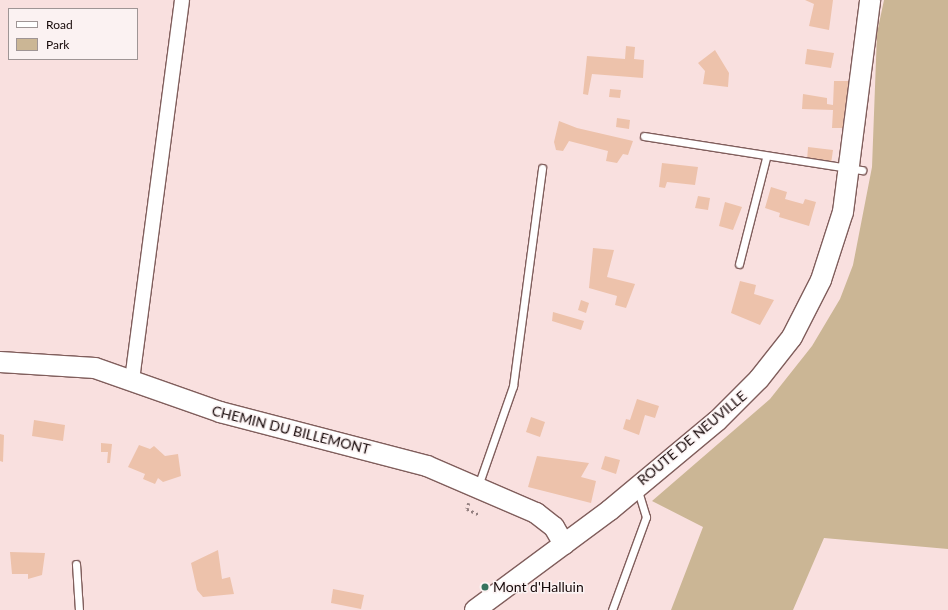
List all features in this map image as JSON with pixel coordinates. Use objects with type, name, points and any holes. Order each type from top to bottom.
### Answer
[{"type":"main road","name":"ROUTE DE NEUVILLE","points":[[475,610],[741,415],[797,350],[821,309],[840,263],[856,170],[870,0]]},
{"type":"main road","name":"CHEMIN DU BILLEMONT","points":[[0,362],[83,366],[132,380],[220,412],[412,461],[478,486],[536,513],[554,526],[564,544]]},
{"type":"street","points":[[132,380],[182,0]]},
{"type":"lane","points":[[644,136],[766,158],[856,170]]},
{"type":"lane","points":[[739,264],[766,158]]},
{"type":"lane","points":[[478,486],[513,386],[542,168]]},
{"type":"lane","points":[[612,610],[646,517],[638,490]]},
{"type":"lane","points":[[76,564],[79,610]]},
{"type":"path","points":[[466,509],[480,515]]},
{"type":"green space","points":[[884,0],[948,0],[948,549],[824,538],[793,610],[671,610],[703,527],[652,501],[770,399],[812,346],[840,299],[853,265],[872,167],[877,33]]},
{"type":"building","points":[[805,0],[833,0],[829,30],[809,26],[814,4]]},
{"type":"building","points":[[626,46],[635,47],[634,59],[644,60],[643,78],[592,74],[588,95],[583,94],[587,56],[625,59]]},
{"type":"building","points":[[807,49],[834,53],[831,68],[805,64]]},
{"type":"building","points":[[715,50],[729,73],[728,87],[703,84],[705,71],[698,63]]},
{"type":"building","points":[[834,81],[852,81],[850,128],[832,128],[833,110],[802,109],[803,94],[827,98],[827,104],[833,105]]},
{"type":"building","points":[[610,89],[621,90],[620,98],[609,97]]},
{"type":"building","points":[[617,118],[630,120],[629,129],[616,127]]},
{"type":"building","points":[[559,121],[577,128],[633,141],[628,155],[623,154],[617,163],[606,161],[608,151],[569,141],[563,151],[556,150],[554,142]]},
{"type":"building","points":[[808,147],[833,150],[831,164],[807,161]]},
{"type":"building","points":[[662,163],[698,167],[695,185],[667,182],[665,188],[659,187]]},
{"type":"building","points":[[771,187],[787,192],[785,199],[803,204],[805,199],[816,202],[809,226],[779,217],[780,213],[765,208]]},
{"type":"building","points":[[698,196],[710,198],[708,210],[695,208]]},
{"type":"building","points":[[725,202],[742,207],[733,230],[719,226]]},
{"type":"building","points":[[593,248],[614,250],[607,277],[635,284],[626,308],[615,305],[617,296],[589,288]]},
{"type":"building","points":[[740,281],[756,285],[754,294],[774,300],[760,325],[731,313]]},
{"type":"building","points":[[581,300],[589,303],[586,313],[578,310]]},
{"type":"building","points":[[553,312],[584,321],[581,330],[552,321]]},
{"type":"building","points":[[637,399],[659,406],[655,418],[645,415],[639,435],[623,429],[626,419],[630,420]]},
{"type":"building","points":[[531,417],[545,422],[540,437],[526,432]]},
{"type":"building","points":[[34,420],[65,425],[63,441],[32,436]]},
{"type":"building","points":[[0,434],[4,435],[3,462],[0,461]]},
{"type":"building","points":[[101,443],[112,444],[110,463],[107,463],[108,452],[101,452]]},
{"type":"building","points":[[139,445],[150,449],[154,446],[165,456],[178,454],[181,476],[163,482],[158,478],[155,484],[143,479],[145,474],[128,467]]},
{"type":"building","points":[[537,456],[589,463],[581,477],[596,481],[591,503],[528,487]]},
{"type":"building","points":[[605,456],[620,460],[616,474],[601,469]]},
{"type":"building","points":[[218,550],[222,579],[230,577],[234,594],[203,597],[197,590],[191,563]]},
{"type":"building","points":[[10,552],[45,553],[42,575],[28,579],[28,574],[12,574]]},
{"type":"building","points":[[333,589],[364,595],[361,609],[331,603]]},
{"type":"place","name":"Mont d'Halluin","points":[[485,587]]}]
